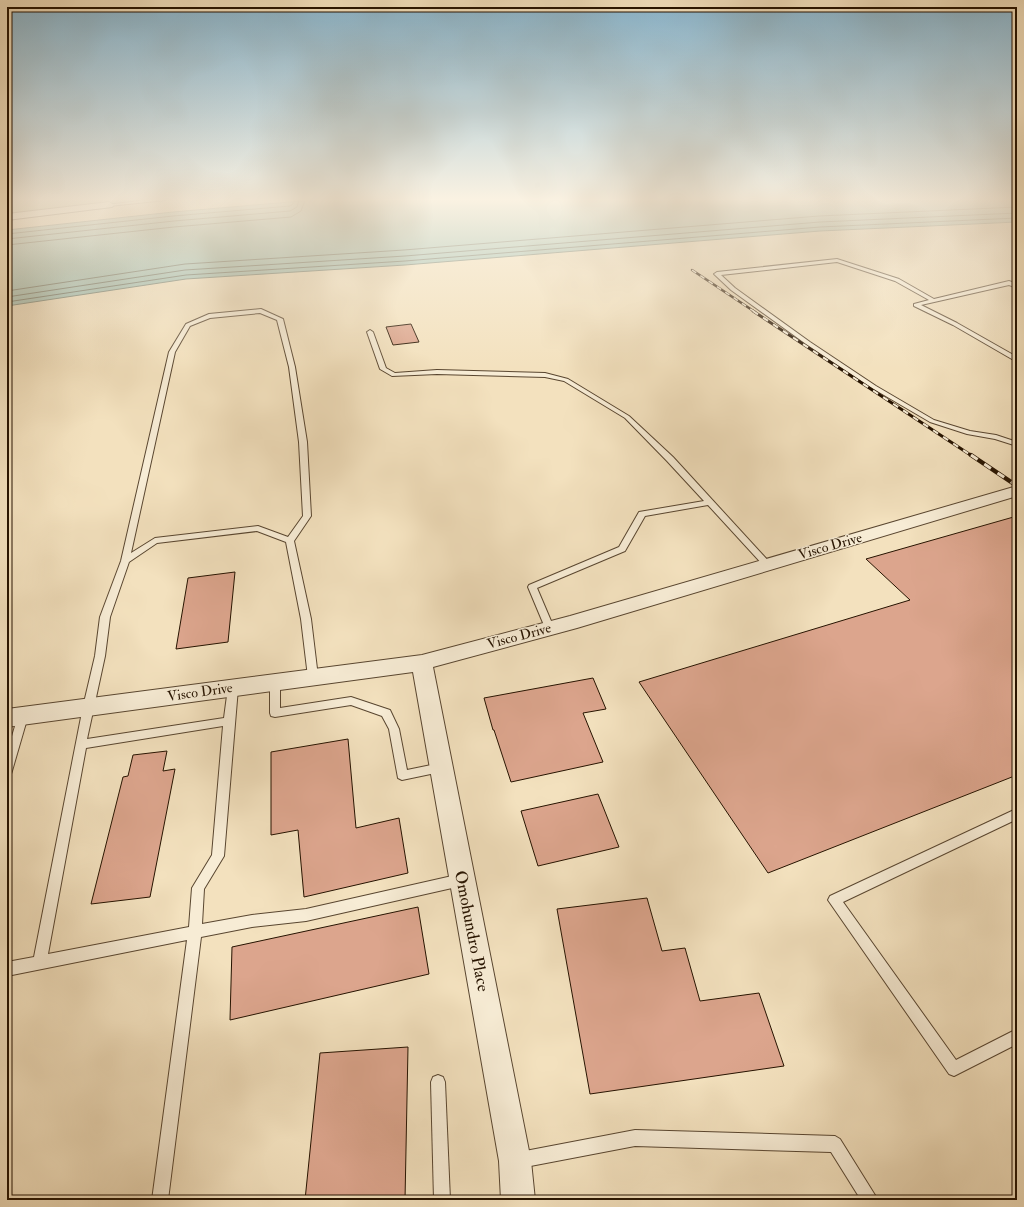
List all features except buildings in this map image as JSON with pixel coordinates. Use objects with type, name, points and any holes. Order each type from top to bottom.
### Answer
[{"type":"street","name":"Visco Drive","points":[[15,717],[422,662],[549,628],[1017,491]]},
{"type":"street","name":"Omohundro Place","points":[[422,662],[515,1161],[518,1200]]},
{"type":"lane","points":[[934,300],[897,280],[837,260],[716,274],[733,289],[814,347],[874,387],[932,421],[968,433],[996,437],[1017,444]]},
{"type":"lane","points":[[1017,281],[916,305],[955,324],[1017,360]]},
{"type":"lane","points":[[1009,283],[1017,286]]},
{"type":"lane","points":[[40,962],[88,707],[100,656],[105,617],[125,560],[172,352],[188,325],[209,316],[261,311],[280,318],[292,367],[303,442],[307,516],[290,541],[306,619],[313,677]]},
{"type":"lane","points":[[370,332],[383,369],[394,375],[437,372],[545,375],[566,380],[628,417],[670,459],[768,564]]},
{"type":"lane","points":[[549,628],[532,587],[622,549],[642,514],[710,502]]},
{"type":"lane","points":[[125,560],[155,541],[258,528],[290,541]]},
{"type":"lane","points":[[275,682],[275,713],[351,701],[386,713],[394,729],[402,775],[442,768]]},
{"type":"lane","points":[[160,1200],[195,931],[198,888],[218,856],[233,688]]},
{"type":"lane","points":[[7,771],[15,717]]},
{"type":"lane","points":[[81,744],[229,720]]},
{"type":"lane","points":[[1017,818],[1014,815],[834,900],[954,1069],[1017,1036]]},
{"type":"lane","points":[[7,969],[195,931],[252,921],[306,915],[462,880]]},
{"type":"lane","points":[[438,1082],[442,1200]]},
{"type":"lane","points":[[515,1161],[635,1138],[835,1144],[870,1200]]},
{"type":"water","points":[[7,256],[511,256],[405,265],[186,279],[7,306]]},
{"type":"railway","points":[[692,270],[755,312]]},
{"type":"railway","points":[[753,311],[972,456]]},
{"type":"railway","points":[[971,455],[1017,486]]}]
